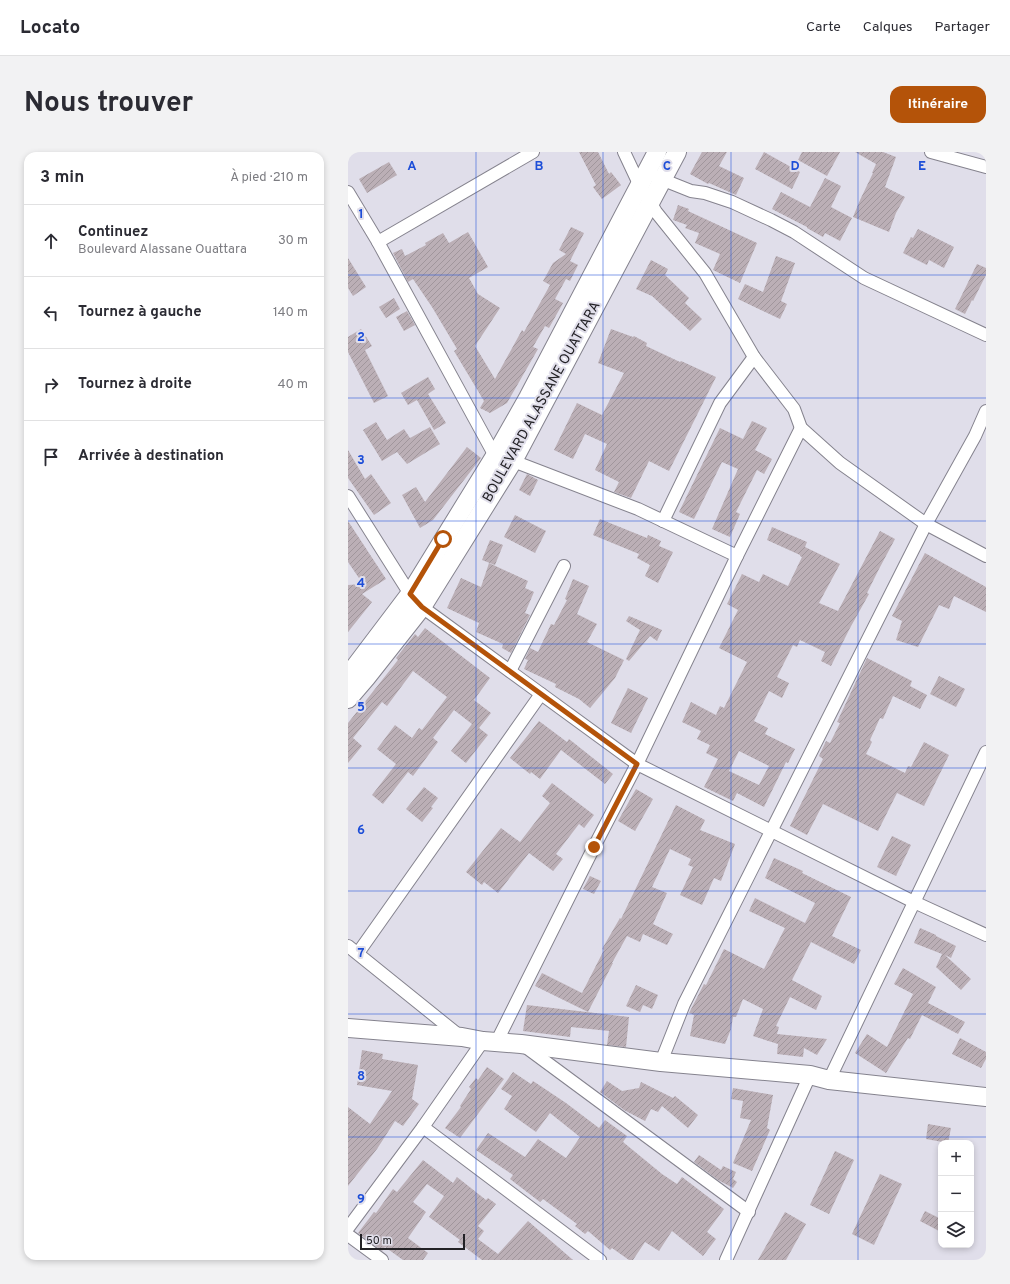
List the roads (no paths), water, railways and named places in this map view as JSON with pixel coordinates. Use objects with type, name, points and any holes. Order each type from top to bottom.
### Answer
[{"type":"main road","name":"BOULEVARD ALASSANE OUATTARA","points":[[348,676],[416,600],[528,398],[657,152]]},
{"type":"main road","name":"BOULEVARD ALASSANE OUATTARA","points":[[645,176],[677,152]]},
{"type":"main road","name":"BOULEVARD ALASSANE OUATTARA","points":[[348,699],[366,678],[416,600],[513,461],[650,201],[645,176]]},
{"type":"main road","points":[[348,1028],[462,1037],[490,1042],[521,1044],[661,1062],[810,1075],[829,1080],[986,1097]]},
{"type":"street","points":[[378,242],[533,152]]},
{"type":"street","points":[[624,152],[645,176],[691,191],[705,193],[732,202],[771,220],[794,232],[864,278],[986,335]]},
{"type":"street","points":[[931,152],[986,167]]},
{"type":"street","points":[[348,192],[378,242],[495,456],[513,461],[638,509],[736,556]]},
{"type":"street","points":[[650,201],[656,212],[705,273],[754,356],[794,409],[801,428],[840,463],[926,524],[986,556]]},
{"type":"street","points":[[663,521],[720,403],[754,356]]},
{"type":"street","points":[[661,1062],[684,1004],[773,831],[926,524],[975,436],[986,411]]},
{"type":"street","points":[[348,1228],[423,1127],[490,1042],[637,764],[736,556],[801,428]]},
{"type":"street","points":[[348,496],[416,600],[637,764],[914,902],[986,935]]},
{"type":"street","points":[[510,671],[564,566]]},
{"type":"street","points":[[462,1037],[353,949],[541,694]]},
{"type":"street","points":[[829,1080],[986,752]]},
{"type":"street","points":[[521,1044],[749,1212]]},
{"type":"street","points":[[726,1260],[810,1075]]},
{"type":"street","points":[[423,1127],[600,1260]]},
{"type":"street","points":[[348,1236],[382,1260]]}]
